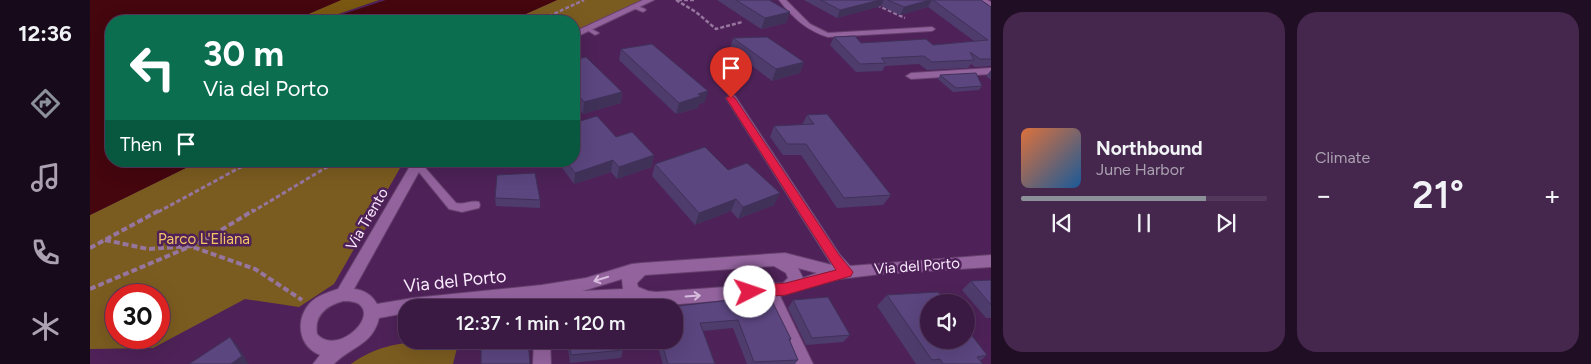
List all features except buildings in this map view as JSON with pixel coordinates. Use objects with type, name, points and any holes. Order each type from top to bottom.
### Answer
[{"type":"street","points":[[580,34],[592,31],[639,9],[650,0]]},
{"type":"street","points":[[982,0],[991,6]]},
{"type":"street","points":[[911,76],[991,71]]},
{"type":"street","points":[[731,98],[843,273]]},
{"type":"street","name":"Via Trento","points":[[343,294],[415,167]]},
{"type":"street","name":"Via del Porto","points":[[545,299],[586,284],[632,270],[642,269],[785,259],[843,273]]},
{"type":"street","points":[[776,260],[791,270],[796,279],[786,289]]},
{"type":"street","name":"Via del Porto","points":[[569,299],[614,295],[656,299],[786,289],[843,273],[881,268],[990,263]]},
{"type":"street","points":[[642,269],[629,281],[631,291],[646,298]]},
{"type":"street","points":[[769,290],[804,364]]},
{"type":"street","points":[[322,364],[337,349],[358,339],[366,330],[372,312],[366,299],[360,295],[343,294],[333,296],[316,309],[310,317],[307,326],[311,342],[318,347],[337,349]]},
{"type":"street","name":"Via del Porto","points":[[372,312],[398,307]]},
{"type":"street","points":[[542,349],[542,364]]},
{"type":"lane","points":[[782,0],[806,26],[816,32],[828,35],[932,29]]},
{"type":"lane","points":[[422,167],[453,206],[462,208],[475,205]]},
{"type":"path","points":[[551,15],[584,0]]},
{"type":"path","points":[[677,0],[696,0]]},
{"type":"path","points":[[677,0],[696,12],[716,29],[742,22]]},
{"type":"path","points":[[875,4],[913,22],[922,30]]},
{"type":"path","points":[[90,248],[241,167]]},
{"type":"path","points":[[90,289],[203,241],[327,167]]},
{"type":"path","points":[[106,240],[148,249],[190,246],[255,270],[316,309]]},
{"type":"green space","points":[[557,0],[646,0],[580,29],[580,15],[523,15]]},
{"type":"green space","name":"Parco L'Eliana","points":[[188,167],[401,167],[334,284],[299,307],[245,299],[170,339],[170,284],[105,284],[105,349],[90,349],[90,215]]},
{"type":"green space","points":[[398,345],[398,349],[457,349],[453,364],[351,364],[369,353]]},
{"type":"shaded area","points":[[90,0],[341,0],[306,15],[105,15],[105,167],[188,167],[90,215]]},
{"type":"shaded area","points":[[341,0],[379,0],[335,15],[306,15]]},
{"type":"shaded area","points":[[386,0],[557,0],[523,15],[340,15]]},
{"type":"route","points":[[731,98],[834,259],[847,272],[786,289],[750,292]]}]
